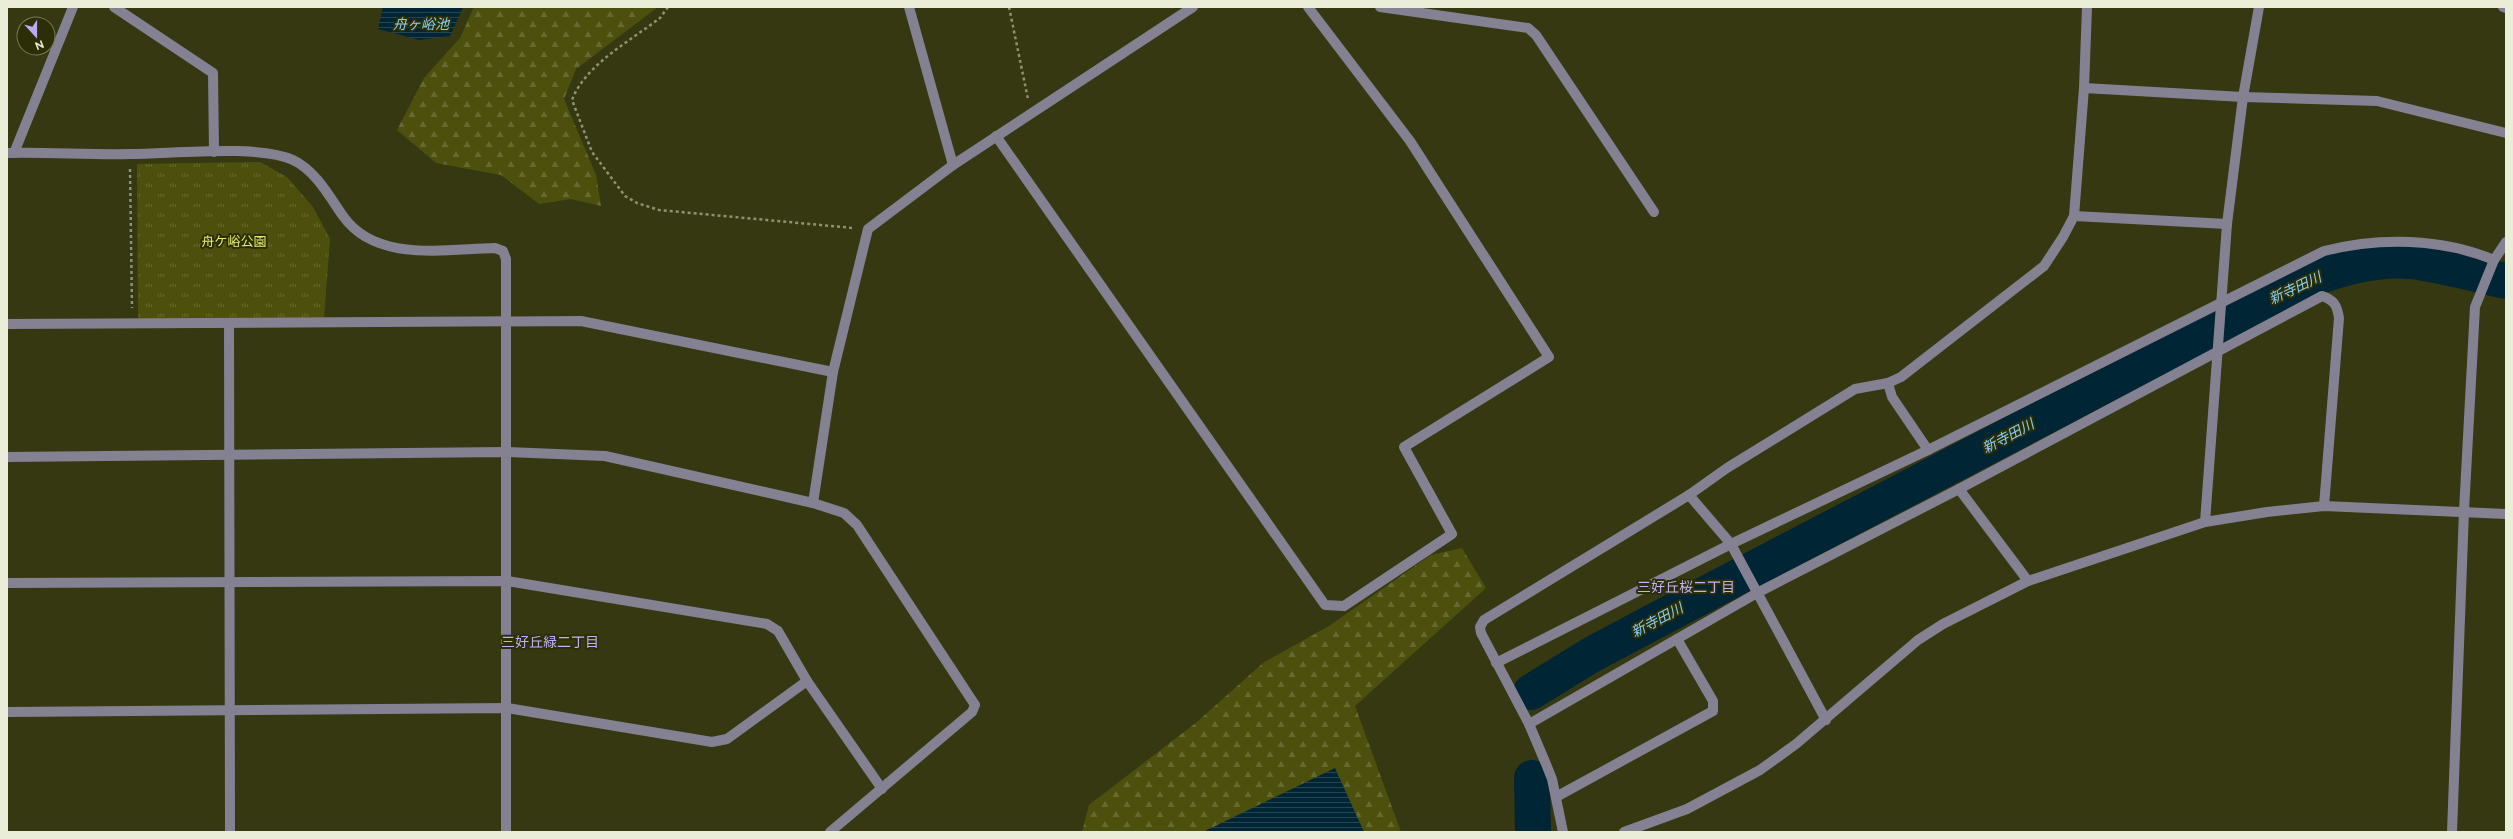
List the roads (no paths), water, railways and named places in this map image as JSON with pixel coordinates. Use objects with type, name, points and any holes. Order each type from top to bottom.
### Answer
[{"type":"street","points":[[73,7],[10,153],[129,154],[214,152],[272,154],[293,160],[310,171],[354,229],[364,237],[382,246],[407,249],[495,248],[503,251],[506,259],[506,832]]},
{"type":"street","points":[[114,7],[213,73],[214,152]]},
{"type":"street","points":[[910,7],[953,165]]},
{"type":"street","points":[[813,503],[833,372],[868,229],[953,165],[1193,7]]},
{"type":"street","points":[[996,136],[1325,605],[1344,606],[1452,534],[1404,447],[1549,357],[1410,141],[1308,7]]},
{"type":"street","points":[[1380,7],[1528,28],[1536,35],[1654,212]]},
{"type":"street","points":[[1563,832],[1552,779],[1529,724],[1496,663],[1480,627],[1486,617],[1689,495],[1727,468],[1855,389],[1888,383],[1902,377],[2044,266],[2074,216],[2084,88],[2087,7]]},
{"type":"street","points":[[2205,522],[2220,302],[2227,224],[2243,97],[2260,7]]},
{"type":"street","points":[[2084,88],[2243,97],[2377,101],[2506,133]]},
{"type":"street","points":[[2074,216],[2227,224]]},
{"type":"street","points":[[1496,663],[1731,544],[1928,450],[2324,251],[2347,245],[2416,241],[2476,252],[2494,262]]},
{"type":"street","points":[[2452,832],[2464,511],[2474,325],[2479,293],[2494,262],[2506,242]]},
{"type":"street","points":[[1529,724],[1756,593],[1959,489],[2217,350],[2322,296],[2330,299],[2337,305],[2339,318],[2324,506]]},
{"type":"street","points":[[7,324],[133,325],[580,321],[833,372]]},
{"type":"street","points":[[229,324],[228,581],[230,832]]},
{"type":"street","points":[[1888,383],[1892,397],[1928,450]]},
{"type":"street","points":[[7,457],[506,452],[605,456],[813,503],[844,513],[857,524],[975,705],[972,712],[830,832]]},
{"type":"street","points":[[1959,489],[2028,582]]},
{"type":"street","points":[[1689,495],[1731,544],[1756,593],[1826,720]]},
{"type":"street","points":[[1624,832],[1687,809],[1725,791],[1760,770],[1826,720],[1918,640],[1943,624],[2028,582],[2205,522],[2267,512],[2324,506],[2506,514]]},
{"type":"street","points":[[7,583],[507,581],[767,624],[778,631],[807,681],[882,789]]},
{"type":"street","points":[[1556,797],[1713,711],[1713,701],[1677,639]]},
{"type":"street","points":[[7,712],[507,708],[712,742],[726,739],[807,681]]},
{"type":"water","name":"舟ヶ峪池","points":[[383,7],[463,7],[450,36],[419,40],[378,29]]},
{"type":"water","points":[[1335,768],[1364,832],[1203,832]]},
{"type":"waterway","name":"新寺田川","points":[[1531,692],[1591,655],[1717,588],[2297,285],[2324,274],[2352,266],[2381,261],[2410,261],[2506,281]]},
{"type":"waterway","name":"新寺田川","points":[[1532,778],[1533,832]]},
{"type":"district","name":"三好丘桜二丁目","points":[[1686,587]]},
{"type":"district","name":"三好丘緑二丁目","points":[[550,642]]},
{"type":"park label","name":"舟ケ峪公園","points":[[234,241]]}]
